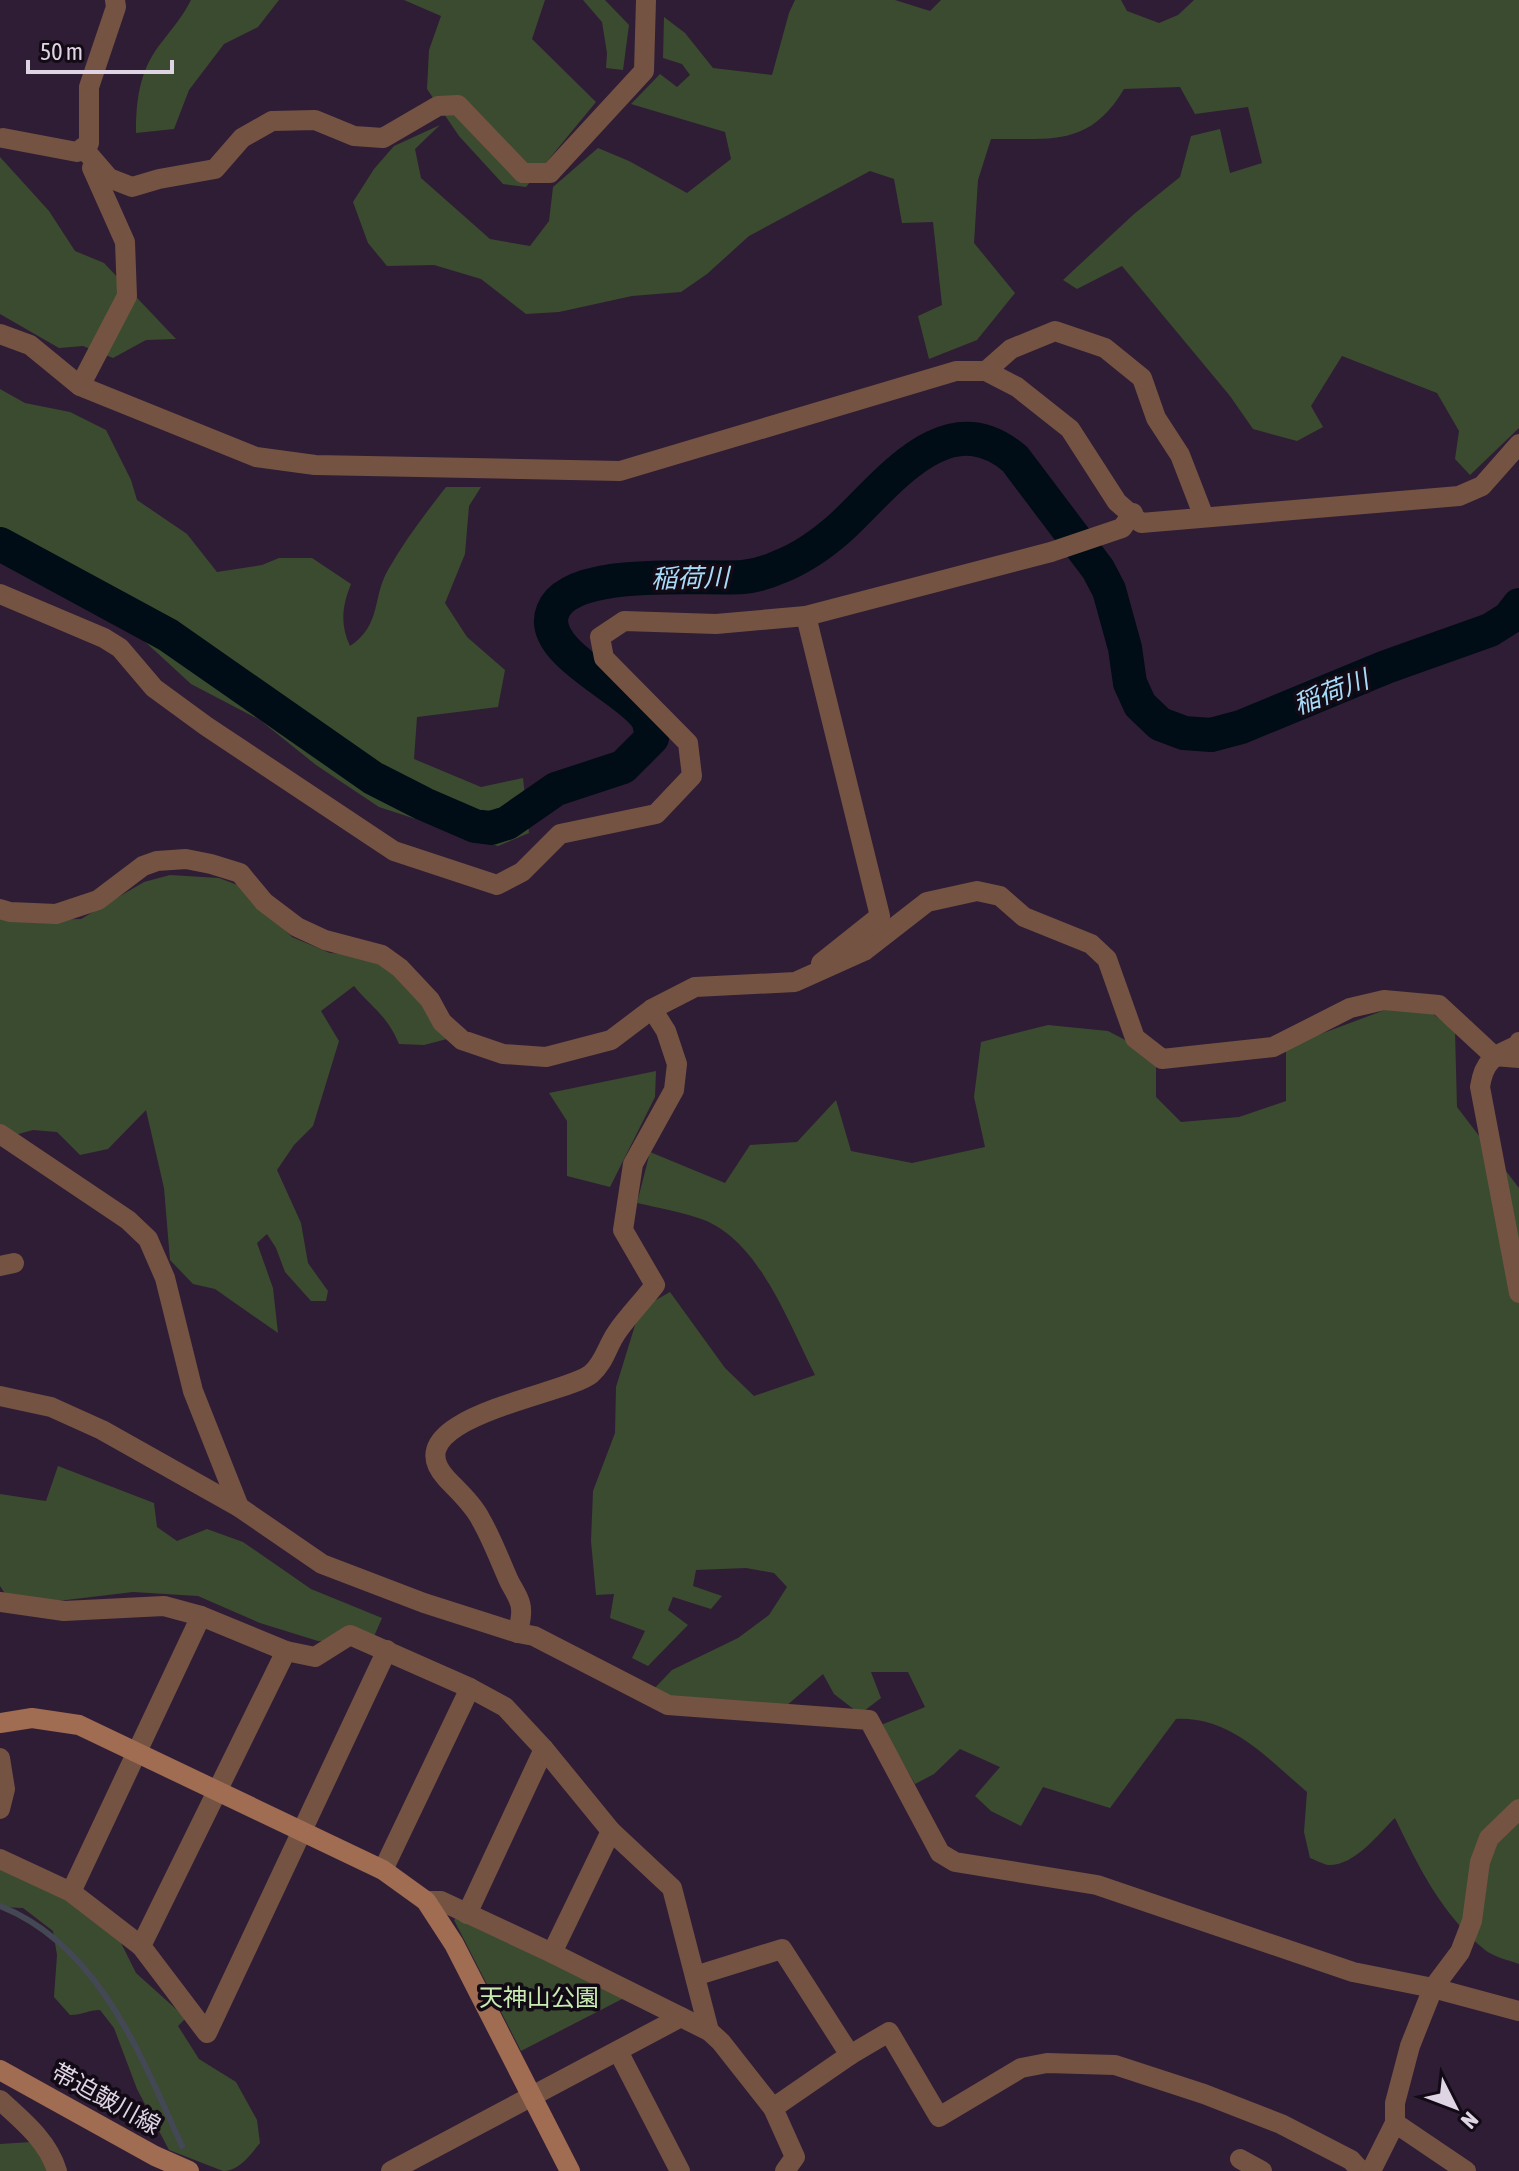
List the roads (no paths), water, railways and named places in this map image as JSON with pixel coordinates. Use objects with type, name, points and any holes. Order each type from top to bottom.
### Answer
[{"type":"street","points":[[3,138],[77,152],[89,143],[89,87],[116,7],[115,0]]},
{"type":"street","points":[[84,149],[109,178],[132,187],[215,169],[242,138],[272,121],[315,120],[354,136],[383,138],[438,106],[458,105],[523,173],[550,173],[644,71],[646,0]]},
{"type":"street","points":[[80,386],[127,296],[125,242],[84,149]]},
{"type":"street","points":[[986,371],[1011,349],[1055,331],[1105,348],[1142,378],[1156,418],[1180,455],[1204,517]]},
{"type":"street","points":[[0,334],[30,345],[80,386],[256,457],[315,465],[620,471],[956,371],[986,371],[1017,387],[1070,429],[1127,521]]},
{"type":"street","points":[[0,594],[112,643],[137,665],[154,688],[394,851],[497,885],[522,872],[560,834],[656,814],[692,776],[688,743],[604,658],[600,637],[624,621],[716,624],[806,616],[1051,552],[1127,521],[1141,523],[1459,496],[1482,486],[1519,444]]},
{"type":"street","points":[[806,616],[880,916]]},
{"type":"street","points":[[0,909],[56,914],[98,900],[143,866],[157,861],[186,859],[240,873],[264,902],[297,927],[325,940],[382,955],[400,968],[430,1000],[450,1030],[462,1040],[503,1054],[546,1057],[611,1040],[652,1009],[695,987],[795,982],[864,951],[927,902],[977,891],[1000,896],[1024,917],[1091,944],[1107,959],[1135,1038],[1162,1059],[1273,1047],[1350,1008],[1384,1000],[1439,1005],[1494,1056],[1519,1058]]},
{"type":"street","points":[[795,982],[880,916],[915,897],[927,902]]},
{"type":"street","points":[[518,1633],[521,1607],[480,1517],[443,1476],[436,1463],[437,1450],[448,1431],[459,1423],[520,1399],[567,1387],[593,1373],[609,1350],[615,1334],[655,1285],[623,1230],[633,1164],[674,1090],[677,1064],[666,1031],[652,1009]]},
{"type":"street","points":[[1519,1042],[1494,1056],[1483,1069],[1480,1087],[1519,1293]]},
{"type":"street","points":[[3,1142],[128,1220],[148,1239],[165,1278],[193,1391],[239,1507]]},
{"type":"street","points":[[0,1396],[51,1407],[77,1418],[239,1507],[322,1564],[424,1603],[534,1636],[668,1705],[869,1720],[940,1853],[955,1862],[1097,1885],[1353,1972],[1433,1988],[1519,2011]]},
{"type":"street","points":[[0,1602],[64,1611],[164,1606],[201,1616],[286,1651],[315,1657],[350,1635],[470,1688],[505,1707],[611,1831],[672,1888],[709,2031]]},
{"type":"street","points":[[71,1892],[201,1616]]},
{"type":"street","points":[[0,1859],[71,1892],[141,1946],[207,2033],[387,1650]]},
{"type":"street","points":[[141,1946],[286,1651]]},
{"type":"street","points":[[383,1870],[470,1688]]},
{"type":"street","points":[[0,1723],[32,1718],[79,1725],[383,1870],[426,1901],[454,1944],[570,2171]]},
{"type":"street","points":[[467,1914],[544,1749]]},
{"type":"street","points":[[0,1758],[5,1789],[0,1809]]},
{"type":"street","points":[[1371,2171],[1395,2123],[1395,2103],[1410,2046],[1433,1988],[1460,1952],[1472,1921],[1480,1862],[1489,1838],[1519,1809]]},
{"type":"street","points":[[552,1953],[611,1831]]},
{"type":"street","points":[[426,1901],[441,1901],[709,2031],[773,2108],[795,2157],[785,2171]]},
{"type":"street","points":[[695,1976],[782,1949],[850,2055]]},
{"type":"street","points":[[391,2171],[681,2017]]},
{"type":"street","points":[[773,2108],[889,2032],[939,2117],[1021,2068],[1047,2063],[1115,2065],[1204,2094],[1281,2124],[1351,2160],[1361,2171]]},
{"type":"street","points":[[618,2051],[680,2171]]},
{"type":"street","name":"帯迫皷川線","points":[[0,2070],[155,2156],[189,2171]]},
{"type":"street","points":[[0,2100],[34,2131],[53,2159],[57,2171]]},
{"type":"street","points":[[1395,2123],[1466,2171]]},
{"type":"street","points":[[1240,2159],[1262,2171]]},
{"type":"waterway","name":"稲荷川","points":[[0,544],[168,635],[373,778],[475,826],[491,828],[507,823],[556,789],[623,767],[652,738],[648,720],[639,708],[588,670],[558,642],[552,627],[553,611],[564,597],[584,587],[610,581],[743,577],[775,569],[803,555],[840,528],[919,455],[942,444],[965,439],[990,443],[1015,459],[1098,569],[1109,590],[1125,648],[1130,683],[1140,705],[1160,724],[1184,733],[1211,735],[1241,727],[1386,667],[1490,630],[1509,618],[1519,605]]},
{"type":"waterway","points":[[0,1906],[35,1924],[64,1947],[90,1975],[132,2041],[182,2146]]},
{"type":"park label","name":"天神山公園","points":[[539,1998]]}]
